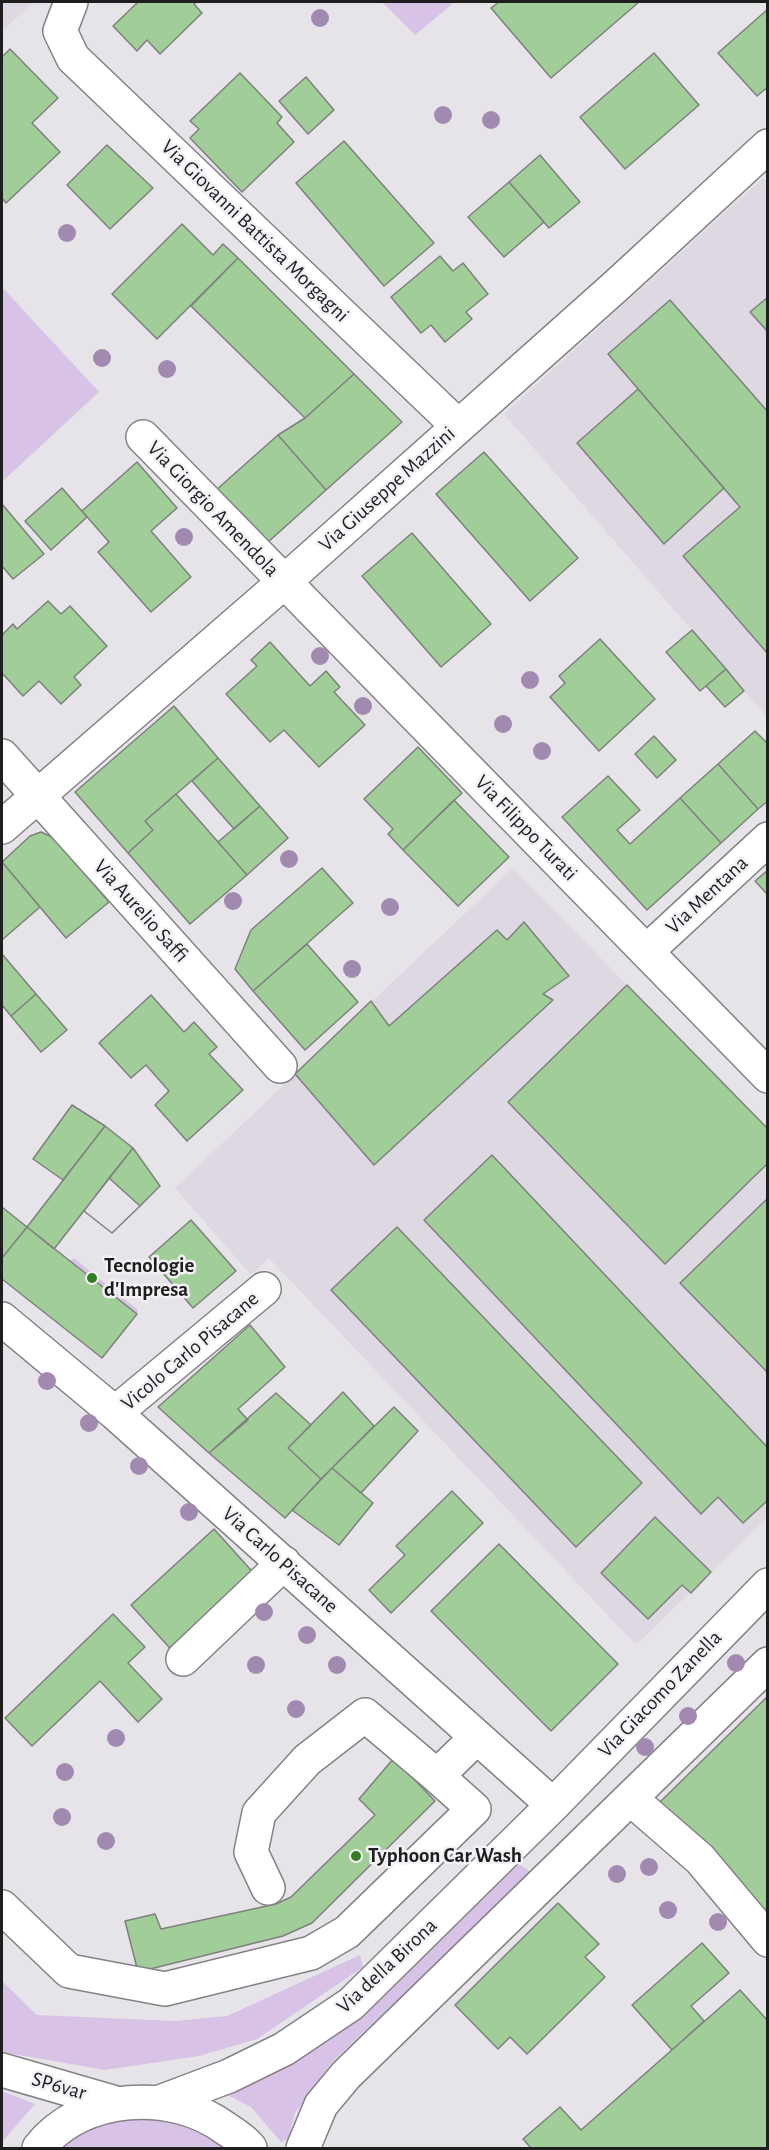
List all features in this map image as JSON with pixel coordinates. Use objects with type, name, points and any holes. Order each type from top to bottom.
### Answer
[{"type":"street","name":"Via Giovanni Battista Morgagni","points":[[66,16],[73,58],[458,426]]},
{"type":"street","name":"Via Giuseppe Mazzini","points":[[2,826],[284,582],[616,286],[768,146]]},
{"type":"street","name":"Via Giorgio Amendola","points":[[143,437],[284,582]]},
{"type":"street","name":"Via Filippo Turati","points":[[284,582],[768,1076]]},
{"type":"street","name":"Via Aurelio Saffi","points":[[2,756],[280,1066]]},
{"type":"street","name":"Via Mentana","points":[[647,951],[768,839]]},
{"type":"street","name":"Vicolo Carlo Pisacane","points":[[116,1413],[264,1289]]},
{"type":"street","name":"Via Carlo Pisacane","points":[[2,1319],[116,1413],[553,1805]]},
{"type":"street","points":[[183,1659],[284,1563]]},
{"type":"street","name":"Via Giacomo Zanella","points":[[553,1805],[768,1585]]},
{"type":"street","points":[[303,2148],[321,2104],[346,2075],[768,1664]]},
{"type":"street","points":[[2,1907],[69,1971],[165,1989],[311,1953],[347,1932],[474,1809],[365,1715],[307,1760],[259,1813],[251,1852],[268,1888]]},
{"type":"street","points":[[437,1776],[477,1737]]},
{"type":"street","points":[[631,1799],[700,1860],[768,1940]]},
{"type":"street","name":"Via della Birona","points":[[160,2102],[229,2076],[284,2049],[351,2004],[553,1805]]},
{"type":"street","name":"SP6var","points":[[2,2070],[116,2103],[160,2102],[207,2115],[250,2148]]},
{"type":"street","name":"SP6var","points":[[39,2148],[77,2117],[116,2103]]},
{"type":"shaded area","points":[[2,2],[34,2],[2,31]]},
{"type":"shaded area","points":[[382,2],[455,2],[415,35]]},
{"type":"shaded area","points":[[763,178],[768,183],[767,717],[504,414]]},
{"type":"shaded area","points":[[2,287],[99,392],[2,482]]},
{"type":"shaded area","points":[[513,868],[767,1129],[767,1518],[636,1645],[269,1258],[251,1275],[175,1188]]},
{"type":"shaded area","points":[[74,1258],[138,1310],[137,1314],[70,1261]]},
{"type":"shaded area","points":[[519,1864],[532,1873],[334,2060],[295,2113],[288,2138],[281,2142],[251,2107],[225,2094],[321,2044],[362,2013]]},
{"type":"shaded area","points":[[360,1955],[363,1967],[257,2039],[199,2056],[105,2070],[2,2052],[2,1981],[37,2015],[175,2021],[227,2016]]},
{"type":"shaded area","points":[[2,2091],[35,2104],[2,2142]]},
{"type":"shaded area","points":[[167,2118],[196,2128],[229,2148],[62,2148],[87,2131],[112,2122]]},
{"type":"building","points":[[138,2],[197,2],[194,4],[202,13],[160,54],[147,40],[137,51],[113,26]]},
{"type":"building","points":[[499,2],[639,2],[551,78],[491,8]]},
{"type":"building","points":[[768,9],[768,87],[757,96],[718,53]]},
{"type":"building","points":[[10,49],[58,98],[32,123],[60,152],[6,203],[2,198],[2,57]]},
{"type":"building","points":[[654,53],[699,105],[625,169],[580,117]]},
{"type":"building","points":[[240,73],[282,117],[277,123],[294,142],[242,192],[190,138],[199,129],[190,121]]},
{"type":"building","points":[[306,77],[334,110],[308,134],[279,101]]},
{"type":"building","points":[[344,141],[434,243],[384,286],[296,183]]},
{"type":"building","points":[[107,145],[153,188],[110,229],[67,185]]},
{"type":"building","points":[[540,155],[580,202],[549,228],[509,182]]},
{"type":"building","points":[[509,182],[544,222],[504,257],[468,217]]},
{"type":"building","points":[[182,224],[213,255],[223,244],[238,258],[157,339],[112,294]]},
{"type":"building","points":[[440,256],[453,271],[463,263],[488,294],[466,312],[472,319],[445,342],[431,325],[421,333],[391,297]]},
{"type":"building","points":[[238,258],[354,374],[305,418],[191,306]]},
{"type":"building","points":[[768,297],[768,332],[750,312]]},
{"type":"building","points":[[670,300],[768,412],[768,654],[683,556],[740,507],[608,354]]},
{"type":"building","points":[[354,374],[402,422],[326,490],[278,435],[305,418]]},
{"type":"building","points":[[638,389],[724,488],[664,544],[577,443]]},
{"type":"building","points":[[278,435],[326,490],[267,543],[215,491]]},
{"type":"building","points":[[484,452],[578,558],[530,601],[436,494]]},
{"type":"building","points":[[137,462],[177,508],[151,531],[191,577],[151,612],[98,552],[109,542],[82,511]]},
{"type":"building","points":[[62,488],[87,517],[51,550],[25,521]]},
{"type":"building","points":[[2,504],[44,554],[13,579],[2,566]]},
{"type":"building","points":[[412,533],[491,624],[441,667],[362,576]]},
{"type":"building","points":[[48,601],[61,614],[70,606],[107,646],[74,677],[81,685],[61,704],[39,681],[23,696],[2,673],[2,635],[13,624],[17,629]]},
{"type":"building","points":[[692,630],[726,669],[700,691],[666,652]]},
{"type":"building","points":[[600,639],[655,699],[599,751],[550,697],[565,683],[559,676]]},
{"type":"building","points":[[270,642],[310,686],[326,671],[340,687],[334,692],[365,725],[319,767],[284,730],[270,742],[226,694],[257,666],[251,660]]},
{"type":"building","points":[[726,669],[744,691],[725,707],[706,686]]},
{"type":"building","points":[[174,706],[218,758],[145,821],[153,830],[128,853],[75,792]]},
{"type":"building","points":[[755,731],[768,744],[768,801],[758,809],[718,764]]},
{"type":"building","points":[[654,736],[676,760],[657,778],[635,754]]},
{"type":"building","points":[[418,747],[462,793],[403,850],[388,834],[393,829],[364,799]]},
{"type":"building","points":[[218,758],[260,806],[234,829],[192,781]]},
{"type":"building","points":[[718,764],[758,809],[721,843],[680,798]]},
{"type":"building","points":[[608,776],[640,810],[617,830],[630,844],[680,798],[721,843],[647,910],[562,817]]},
{"type":"building","points":[[176,794],[247,875],[190,924],[128,853],[153,830],[145,821]]},
{"type":"building","points":[[454,800],[509,857],[458,906],[403,850]]},
{"type":"building","points":[[260,806],[288,838],[247,875],[218,842]]},
{"type":"building","points":[[41,832],[54,838],[109,902],[66,938],[2,862],[30,836]]},
{"type":"building","points":[[2,862],[40,907],[2,940]]},
{"type":"building","points":[[322,868],[353,903],[253,991],[235,969],[251,930]]},
{"type":"building","points":[[768,870],[768,895],[755,881]]},
{"type":"building","points":[[524,922],[569,976],[543,994],[553,1000],[374,1165],[295,1074],[371,1001],[389,1026],[497,930],[507,940]]},
{"type":"building","points":[[307,944],[358,1002],[305,1050],[253,991]]},
{"type":"building","points":[[2,954],[36,994],[11,1016],[2,1005]]},
{"type":"building","points":[[627,985],[768,1129],[768,1163],[665,1264],[508,1102]]},
{"type":"building","points":[[36,994],[67,1030],[41,1052],[11,1016]]},
{"type":"building","points":[[151,995],[184,1032],[194,1022],[217,1047],[209,1054],[243,1090],[187,1141],[155,1105],[169,1091],[146,1065],[131,1078],[99,1043]]},
{"type":"building","points":[[72,1105],[105,1126],[63,1180],[33,1159]]},
{"type":"building","points":[[105,1126],[133,1148],[54,1249],[27,1227]]},
{"type":"building","points":[[133,1148],[160,1186],[140,1206],[109,1178]]},
{"type":"building","points":[[492,1155],[768,1448],[768,1500],[743,1523],[718,1497],[701,1514],[424,1220]]},
{"type":"building","points":[[109,1178],[140,1206],[112,1233],[84,1211]]},
{"type":"building","points":[[109,1178],[140,1206],[112,1233],[84,1211]]},
{"type":"building","points":[[768,1198],[768,1373],[680,1283]]},
{"type":"building","points":[[2,1207],[27,1227],[2,1258]]},
{"type":"building","points":[[191,1220],[236,1271],[193,1308],[149,1257]]},
{"type":"building","points":[[27,1227],[137,1314],[102,1358],[2,1279],[2,1258]]},
{"type":"building","points":[[397,1227],[642,1483],[576,1547],[331,1290]]},
{"type":"building","points":[[250,1325],[285,1367],[238,1409],[248,1420],[209,1453],[158,1407]]},
{"type":"building","points":[[343,1392],[374,1426],[321,1479],[288,1448]]},
{"type":"building","points":[[276,1393],[311,1425],[288,1448],[321,1479],[285,1518],[209,1453]]},
{"type":"building","points":[[394,1407],[418,1431],[361,1493],[332,1468]]},
{"type":"building","points":[[332,1468],[373,1503],[339,1545],[292,1510]]},
{"type":"building","points":[[452,1491],[483,1523],[391,1613],[369,1590],[405,1555],[396,1546]]},
{"type":"building","points":[[655,1517],[711,1572],[691,1593],[682,1585],[648,1619],[601,1573]]},
{"type":"building","points":[[214,1529],[259,1579],[176,1655],[131,1605]]},
{"type":"building","points":[[499,1544],[618,1664],[551,1731],[431,1611]]},
{"type":"building","points":[[113,1614],[145,1647],[128,1663],[162,1699],[138,1722],[100,1681],[32,1746],[5,1718]]},
{"type":"building","points":[[768,1696],[768,1918],[660,1802]]},
{"type":"building","name":"Typhoon Car Wash","points":[[394,1758],[435,1801],[312,1923],[283,1936],[138,1972],[125,1921],[155,1914],[161,1929],[276,1904],[291,1897],[375,1815],[359,1799]]},
{"type":"building","points":[[558,1903],[599,1944],[585,1957],[605,1977],[527,2054],[510,2037],[498,2049],[455,2005]]},
{"type":"building","points":[[702,1943],[729,1973],[691,2006],[704,2021],[672,2050],[632,2005]]},
{"type":"building","points":[[740,1990],[768,2021],[768,2148],[531,2148],[523,2139],[560,2107],[581,2130]]},
{"type":"place","name":"Tecnologie d'Impresa","points":[[92,1278]]},
{"type":"place","name":"Typhoon Car Wash","points":[[356,1856]]}]
